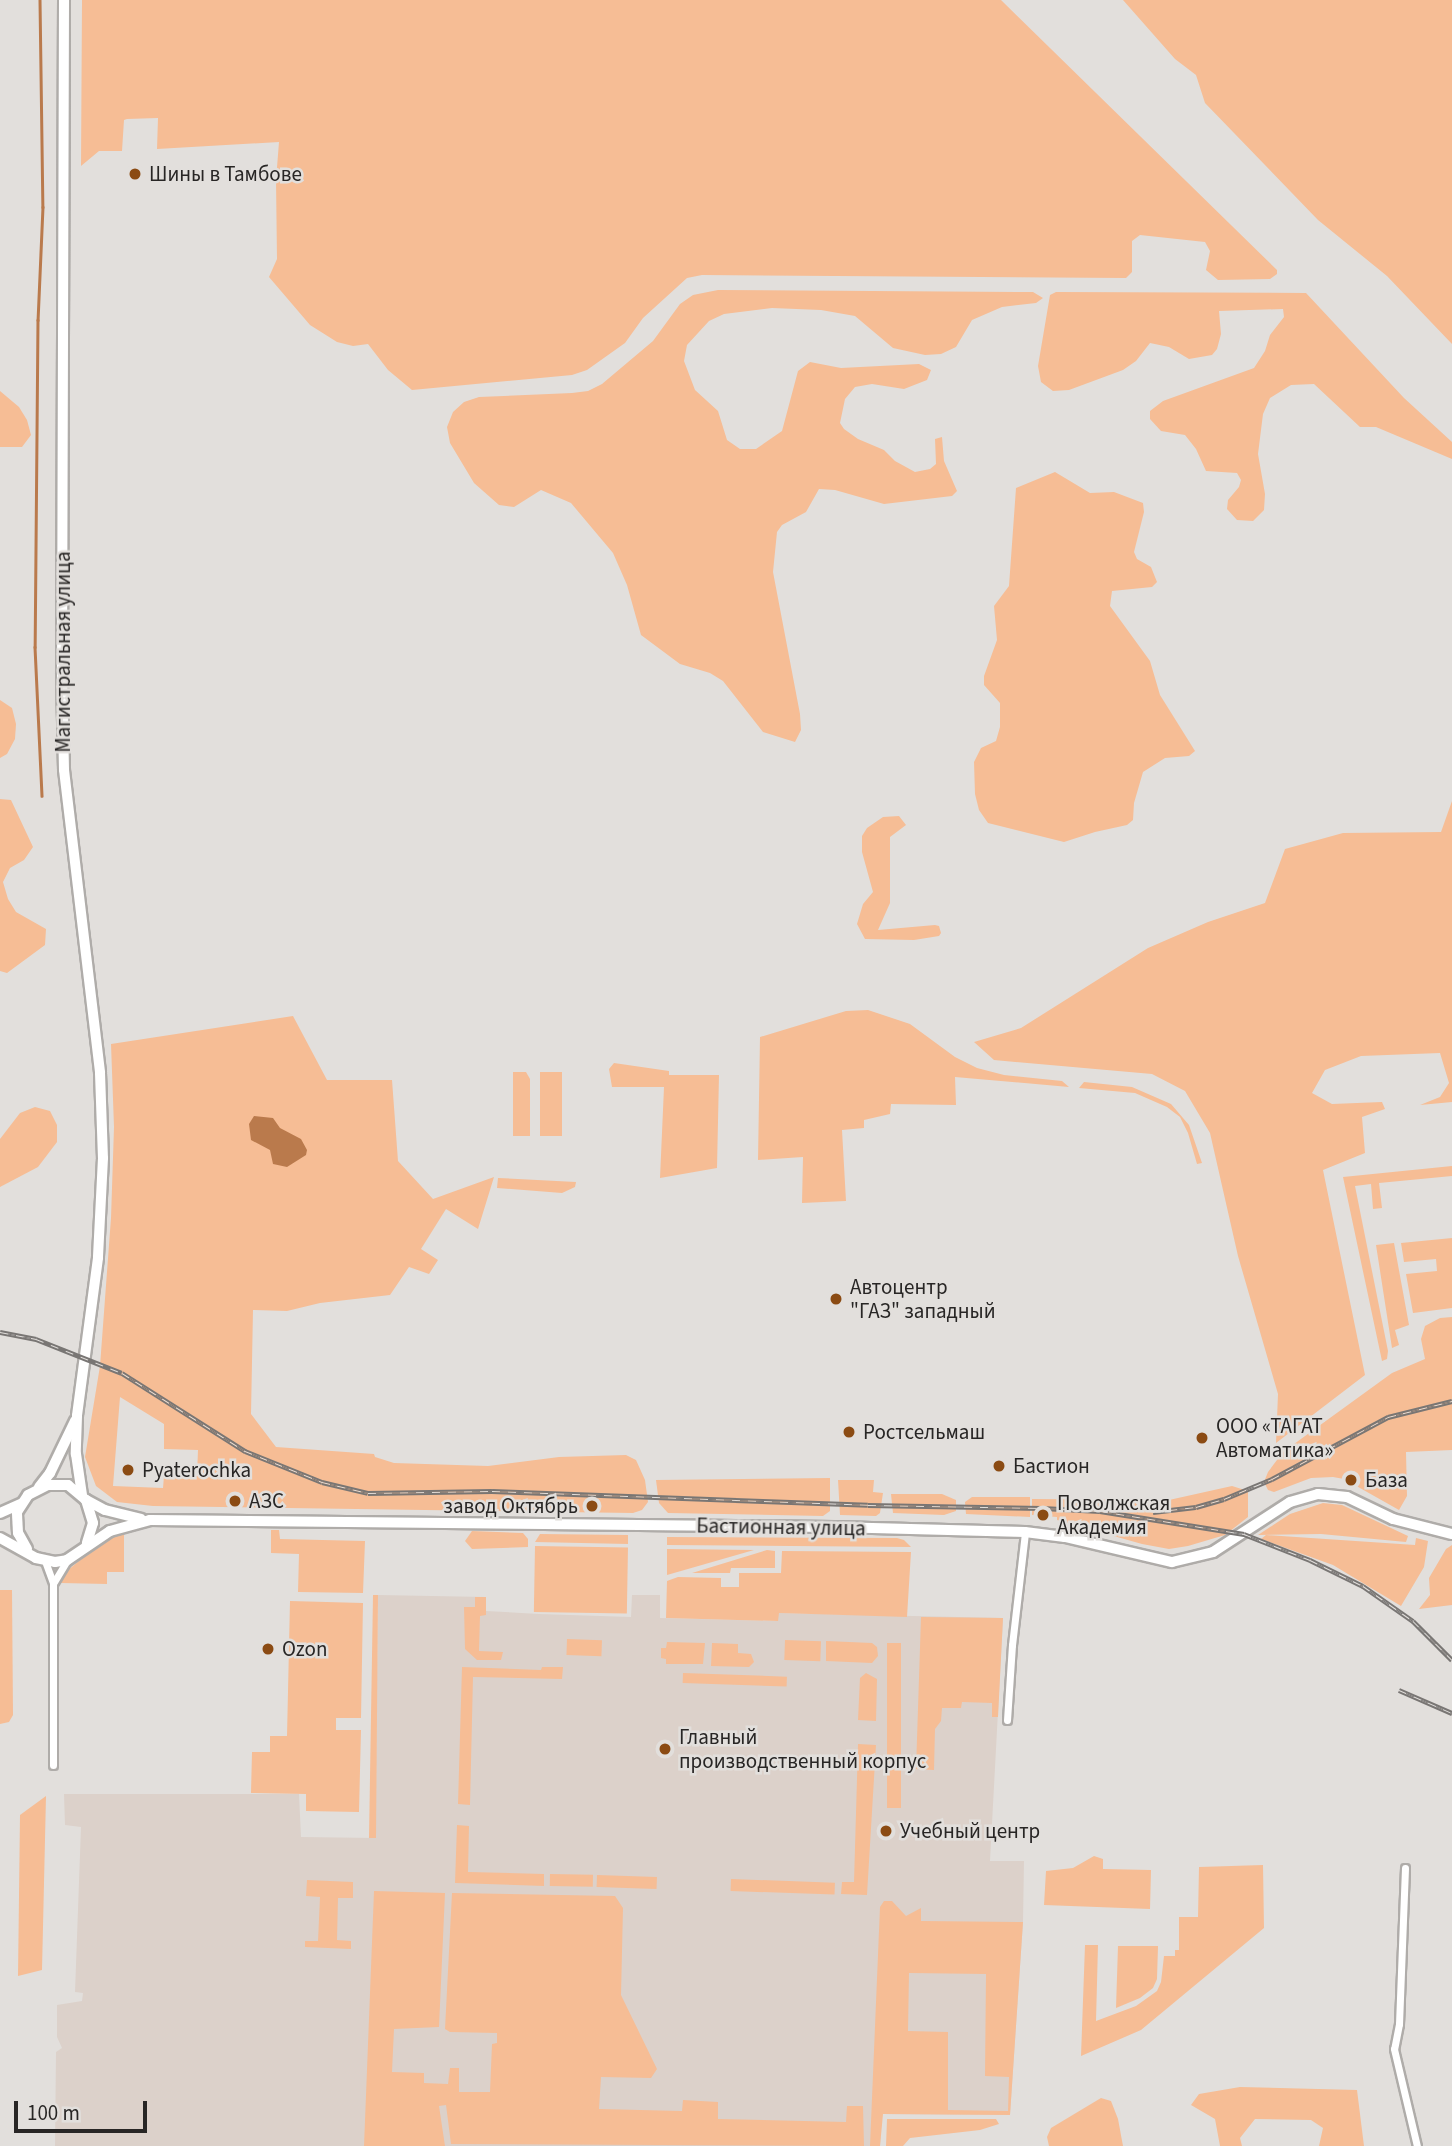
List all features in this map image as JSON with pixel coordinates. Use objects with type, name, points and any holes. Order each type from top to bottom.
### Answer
[{"type":"main road","name":"Магистральная улица","points":[[64,0],[62,700],[66,796],[100,1073],[103,1158],[92,1302],[77,1416]]},
{"type":"main road","points":[[0,1513],[22,1503],[50,1473],[77,1416]]},
{"type":"main road","points":[[0,1538],[45,1561],[66,1560],[86,1545],[93,1523],[84,1497],[76,1454],[77,1416]]},
{"type":"main road","points":[[37,1489],[58,1484],[68,1485],[84,1497],[126,1517],[150,1520]]},
{"type":"main road","name":"Бастионная улица","points":[[86,1545],[110,1531],[150,1520],[554,1523],[1025,1532],[1065,1536],[1164,1562],[1185,1560],[1213,1552],[1290,1502],[1327,1494],[1347,1497],[1416,1527],[1452,1534]]},
{"type":"main road","points":[[22,1503],[16,1522],[18,1533],[29,1552]]},
{"type":"street","points":[[1007,1720],[1012,1645],[1025,1532]]},
{"type":"street","points":[[53,1583],[66,1560]]},
{"type":"street","points":[[45,1561],[53,1583],[53,1765]]},
{"type":"street","points":[[1405,1868],[1399,2024],[1394,2049],[1417,2146]]},
{"type":"shaded area","points":[[82,0],[1001,0],[1277,270],[1277,274],[1270,279],[1218,280],[1206,270],[1210,251],[1205,242],[1140,235],[1132,241],[1132,272],[1126,278],[702,275],[687,278],[643,318],[625,343],[587,370],[572,375],[412,390],[388,370],[368,344],[353,346],[337,342],[310,325],[269,277],[277,259],[276,180],[279,142],[157,149],[158,118],[127,119],[124,120],[122,151],[99,151],[81,166]]},
{"type":"shaded area","points":[[1123,0],[1452,0],[1452,344],[1387,276],[1318,220],[1205,103],[1196,75],[1175,59]]},
{"type":"shaded area","points":[[718,290],[1033,292],[1043,298],[1036,303],[1002,307],[972,320],[956,347],[941,354],[925,355],[893,348],[855,316],[821,310],[772,308],[724,314],[709,321],[687,345],[684,361],[695,390],[718,411],[727,440],[740,449],[756,449],[782,431],[798,371],[810,362],[841,368],[919,364],[931,370],[927,380],[904,389],[872,384],[855,387],[845,399],[840,423],[858,439],[884,450],[895,461],[915,472],[930,469],[936,464],[935,439],[942,437],[944,461],[957,491],[952,496],[884,504],[835,490],[819,489],[806,512],[782,525],[777,532],[773,572],[800,714],[801,730],[795,742],[763,732],[723,681],[710,673],[680,664],[641,635],[627,585],[613,553],[571,503],[541,490],[514,507],[499,505],[474,483],[450,443],[447,427],[453,412],[464,402],[479,397],[572,393],[588,391],[602,384],[653,341],[680,304],[693,295]]},
{"type":"shaded area","points":[[1056,292],[1306,293],[1404,398],[1452,442],[1452,459],[1376,427],[1360,427],[1314,384],[1291,385],[1270,398],[1263,414],[1258,454],[1265,494],[1264,510],[1253,521],[1237,520],[1227,509],[1228,500],[1239,487],[1241,480],[1237,473],[1206,471],[1196,449],[1185,435],[1161,431],[1150,419],[1150,411],[1163,401],[1254,368],[1265,351],[1270,335],[1284,317],[1283,309],[1219,311],[1221,334],[1217,349],[1212,355],[1189,359],[1169,347],[1150,343],[1136,361],[1123,370],[1069,390],[1053,391],[1041,382],[1038,366],[1050,295]]},
{"type":"shaded area","points":[[0,391],[19,407],[27,420],[31,435],[22,447],[0,447]]},
{"type":"shaded area","points":[[1055,472],[1090,493],[1114,492],[1143,503],[1144,512],[1134,552],[1137,559],[1151,567],[1157,582],[1152,587],[1112,591],[1110,606],[1150,661],[1160,695],[1195,751],[1189,756],[1165,758],[1143,772],[1134,803],[1133,820],[1127,825],[1064,842],[988,823],[979,810],[975,794],[974,762],[981,748],[996,741],[1000,727],[1000,703],[984,685],[984,676],[997,640],[994,606],[1009,586],[1016,488]]},
{"type":"shaded area","points":[[0,700],[12,708],[16,724],[15,739],[7,754],[0,758]]},
{"type":"shaded area","points":[[0,799],[11,800],[33,847],[24,860],[10,868],[3,882],[8,899],[16,912],[46,929],[45,945],[7,973],[0,971]]},
{"type":"shaded area","points":[[1452,801],[1452,1102],[1420,1105],[1440,1097],[1449,1083],[1440,1053],[1361,1056],[1325,1070],[1312,1093],[1332,1104],[1382,1102],[1385,1109],[1362,1117],[1365,1153],[1323,1170],[1365,1375],[1276,1443],[1278,1394],[1238,1256],[1210,1133],[1185,1091],[1152,1074],[994,1060],[974,1042],[1021,1028],[1148,948],[1208,922],[1265,903],[1285,849],[1343,833],[1441,832]]},
{"type":"shaded area","points":[[899,816],[906,825],[890,837],[890,903],[878,930],[935,925],[939,926],[941,933],[939,936],[914,940],[865,939],[857,924],[863,904],[873,892],[862,852],[862,836],[867,828],[883,817]]},
{"type":"shaded area","points":[[868,1010],[910,1024],[955,1057],[977,1068],[1004,1075],[1062,1081],[1069,1087],[955,1077],[956,1105],[891,1104],[890,1114],[864,1120],[864,1128],[842,1130],[846,1201],[802,1203],[803,1157],[758,1160],[760,1037],[846,1011]]},
{"type":"shaded area","points":[[293,1016],[327,1080],[392,1080],[398,1161],[433,1199],[494,1177],[478,1229],[446,1209],[421,1249],[438,1260],[429,1274],[409,1267],[390,1295],[320,1303],[287,1311],[253,1310],[251,1414],[276,1447],[374,1454],[375,1457],[394,1463],[488,1466],[559,1457],[626,1455],[636,1460],[645,1480],[648,1502],[642,1510],[633,1513],[153,1506],[117,1502],[96,1486],[85,1457],[100,1366],[111,1218],[114,1127],[111,1044]],"holes":[[[120,1397],[164,1424],[164,1449],[198,1450],[197,1476],[164,1476],[163,1488],[113,1486]]]},
{"type":"shaded area","points":[[614,1063],[669,1071],[669,1075],[719,1075],[717,1168],[660,1178],[664,1087],[612,1087],[609,1069]]},
{"type":"shaded area","points":[[513,1072],[526,1072],[530,1079],[530,1136],[513,1136]]},
{"type":"shaded area","points":[[540,1072],[562,1072],[562,1136],[540,1136]]},
{"type":"shaded area","points":[[1084,1082],[1132,1087],[1171,1104],[1189,1125],[1202,1163],[1197,1164],[1180,1117],[1167,1107],[1135,1093],[1079,1088]]},
{"type":"shaded area","points":[[35,1107],[50,1111],[57,1125],[57,1142],[38,1167],[0,1187],[0,1139],[20,1113]]},
{"type":"shaded area","points":[[254,1116],[273,1118],[280,1128],[301,1139],[307,1150],[306,1155],[287,1167],[273,1164],[270,1150],[251,1140],[249,1124]]},
{"type":"shaded area","points":[[1452,1166],[1452,1176],[1379,1183],[1382,1208],[1373,1209],[1371,1184],[1355,1186],[1388,1351],[1387,1359],[1382,1361],[1343,1177]]},
{"type":"shaded area","points":[[498,1178],[576,1182],[575,1187],[562,1193],[497,1188]]},
{"type":"shaded area","points":[[1452,1238],[1452,1308],[1413,1313],[1406,1274],[1437,1271],[1436,1259],[1404,1262],[1401,1243]]},
{"type":"shaded area","points":[[1394,1243],[1409,1325],[1395,1330],[1399,1345],[1392,1348],[1376,1245]]},
{"type":"shaded area","points":[[1452,1317],[1452,1450],[1406,1452],[1407,1496],[1399,1510],[1344,1479],[1333,1477],[1311,1478],[1274,1492],[1268,1490],[1264,1482],[1283,1452],[1392,1373],[1425,1359],[1421,1339],[1425,1326],[1440,1318]]},
{"type":"shaded area","points":[[830,1478],[830,1511],[823,1516],[668,1513],[659,1503],[656,1480]]},
{"type":"shaded area","points":[[838,1480],[874,1480],[873,1492],[883,1493],[880,1513],[876,1516],[840,1515]]},
{"type":"shaded area","points":[[1232,1486],[1248,1491],[1248,1517],[1225,1535],[1169,1549],[1057,1520],[1057,1517],[1032,1515],[1032,1499],[1169,1500]]},
{"type":"shaded area","points":[[891,1494],[942,1494],[956,1500],[956,1511],[944,1515],[893,1513]]},
{"type":"shaded area","points":[[972,1497],[1030,1497],[1030,1517],[966,1514],[965,1502]]},
{"type":"shaded area","points":[[1323,1503],[1342,1505],[1408,1536],[1406,1542],[1321,1534],[1258,1535],[1290,1514]]},
{"type":"shaded area","points":[[271,1530],[279,1530],[280,1539],[365,1541],[363,1593],[298,1592],[299,1554],[271,1553]]},
{"type":"shaded area","points":[[472,1531],[523,1533],[528,1539],[528,1547],[472,1549],[465,1541]]},
{"type":"shaded area","points":[[111,1534],[124,1535],[124,1572],[107,1572],[107,1584],[61,1583],[61,1576]]},
{"type":"shaded area","points":[[540,1534],[628,1535],[628,1544],[535,1542]]},
{"type":"shaded area","points":[[1266,1535],[1415,1545],[1416,1538],[1428,1541],[1424,1567],[1401,1606],[1333,1565],[1261,1539]]},
{"type":"shaded area","points":[[667,1537],[897,1538],[904,1540],[911,1547],[667,1545]]},
{"type":"shaded area","points":[[1452,1545],[1452,1605],[1419,1609],[1430,1595],[1429,1578],[1446,1549]]},
{"type":"shaded area","points":[[535,1546],[628,1548],[627,1614],[534,1612]]},
{"type":"shaded area","points":[[667,1549],[754,1550],[667,1575]]},
{"type":"shaded area","points":[[767,1550],[775,1551],[775,1568],[731,1568],[730,1573],[692,1573]]},
{"type":"shaded area","points":[[782,1551],[911,1552],[907,1617],[779,1613],[778,1621],[666,1618],[667,1581],[678,1577],[721,1578],[721,1587],[739,1587],[739,1573],[781,1573]]},
{"type":"shaded area","points":[[0,1590],[12,1590],[13,1715],[9,1722],[0,1724]]},
{"type":"shaded area","points":[[373,1595],[378,1595],[376,1838],[369,1838]]},
{"type":"shaded area","points":[[378,1595],[486,1597],[486,1611],[539,1614],[631,1617],[632,1595],[660,1595],[660,1618],[778,1621],[778,1613],[1003,1618],[990,1861],[1024,1861],[1023,1922],[1010,2115],[882,2114],[880,2146],[55,2146],[56,2052],[62,2048],[57,2037],[57,2005],[82,2001],[83,1993],[75,1992],[81,1827],[65,1825],[64,1794],[299,1794],[301,1837],[375,1838]]},
{"type":"shaded area","points":[[475,1597],[486,1597],[486,1615],[480,1616],[479,1651],[503,1652],[501,1660],[477,1660],[465,1649],[464,1607],[475,1607]]},
{"type":"shaded area","points":[[290,1601],[363,1603],[361,1718],[336,1718],[336,1730],[361,1730],[359,1812],[306,1811],[306,1794],[251,1793],[252,1752],[270,1752],[270,1736],[287,1736]]},
{"type":"shaded area","points":[[921,1617],[1003,1618],[998,1717],[992,1717],[992,1703],[962,1702],[961,1708],[942,1708],[941,1721],[935,1729],[934,1770],[916,1769]]},
{"type":"shaded area","points":[[567,1639],[602,1640],[601,1656],[566,1655]]},
{"type":"shaded area","points":[[785,1640],[821,1641],[820,1661],[784,1660]]},
{"type":"shaded area","points":[[826,1641],[872,1643],[877,1647],[878,1656],[872,1663],[826,1661]]},
{"type":"shaded area","points":[[667,1642],[705,1643],[703,1664],[666,1664],[666,1659],[661,1658],[661,1648],[666,1648]]},
{"type":"shaded area","points":[[712,1643],[738,1644],[738,1653],[751,1654],[754,1662],[749,1667],[711,1666]]},
{"type":"shaded area","points":[[887,1643],[901,1643],[901,1808],[887,1808]]},
{"type":"shaded area","points":[[462,1667],[541,1670],[542,1667],[563,1667],[562,1679],[473,1677],[470,1805],[458,1804]]},
{"type":"shaded area","points":[[683,1673],[787,1677],[787,1687],[683,1683]]},
{"type":"shaded area","points":[[866,1673],[877,1679],[876,1721],[858,1720],[860,1678]]},
{"type":"shaded area","points":[[858,1744],[876,1745],[867,1895],[841,1894],[842,1882],[854,1882]]},
{"type":"shaded area","points":[[46,1796],[42,1970],[18,1976],[20,1815]]},
{"type":"shaded area","points":[[457,1825],[469,1826],[468,1872],[544,1874],[544,1886],[455,1883]]},
{"type":"shaded area","points":[[1094,1856],[1103,1859],[1103,1869],[1151,1870],[1150,1909],[1044,1905],[1046,1871],[1073,1868]]},
{"type":"shaded area","points":[[1263,1865],[1264,1928],[1141,2030],[1081,2056],[1085,1945],[1098,1945],[1096,2021],[1136,2006],[1157,1991],[1161,1982],[1164,1956],[1175,1956],[1175,1950],[1179,1950],[1179,1917],[1198,1917],[1199,1867]]},
{"type":"shaded area","points":[[550,1874],[593,1875],[593,1887],[550,1886]]},
{"type":"shaded area","points":[[597,1875],[657,1877],[657,1889],[597,1887]]},
{"type":"shaded area","points":[[731,1879],[835,1883],[835,1895],[731,1891]]},
{"type":"shaded area","points":[[307,1880],[353,1882],[353,1898],[338,1898],[337,1940],[351,1941],[351,1949],[305,1947],[305,1941],[318,1941],[320,1897],[306,1896]]},
{"type":"shaded area","points":[[374,1891],[445,1893],[439,2027],[394,2029],[392,2072],[424,2073],[424,2083],[448,2084],[450,2068],[459,2068],[459,2092],[490,2092],[492,2044],[497,2043],[497,2033],[450,2032],[445,2029],[452,1893],[615,1896],[623,1908],[621,1995],[657,2069],[651,2078],[601,2077],[599,2109],[682,2111],[683,2100],[718,2102],[718,2119],[846,2122],[847,2106],[863,2106],[864,2146],[451,2144],[446,2105],[439,2106],[445,2146],[364,2146]]},
{"type":"shaded area","points":[[884,1901],[892,1901],[906,1916],[921,1908],[921,1921],[1023,1922],[1010,2115],[883,2114],[880,2146],[870,2146],[880,1907]],"holes":[[[909,1973],[986,1974],[985,2076],[1009,2077],[1008,2111],[948,2110],[948,2032],[908,2031]]]},
{"type":"shaded area","points":[[1118,1946],[1158,1946],[1157,1979],[1153,1988],[1140,1998],[1116,2008]]},
{"type":"shaded area","points":[[1240,2087],[1357,2090],[1364,2146],[1319,2146],[1323,2128],[1311,2120],[1255,2119],[1240,2138],[1242,2146],[1220,2146],[1215,2119],[1191,2105],[1199,2094]]},
{"type":"shaded area","points":[[1101,2098],[1111,2101],[1118,2119],[1123,2146],[1049,2146],[1047,2137],[1051,2128]]},
{"type":"shaded area","points":[[887,2119],[996,2119],[999,2124],[980,2130],[910,2138],[903,2146],[886,2146]]},
{"type":"waterway","points":[[40,0],[43,207],[38,320],[35,647],[42,796]]},
{"type":"railway","points":[[0,1332],[36,1339],[122,1373],[245,1451],[322,1482],[368,1493],[492,1491],[868,1505],[1042,1508],[1100,1511],[1244,1534],[1310,1560],[1363,1586],[1413,1621],[1452,1660]]},
{"type":"railway","points":[[1153,1512],[1196,1507],[1224,1499],[1272,1479],[1388,1417],[1452,1401]]},
{"type":"railway","points":[[1399,1690],[1452,1713]]},
{"type":"place","name":"Шины в Тамбове","points":[[135,174]]},
{"type":"place","name":"Автоцентр \"ГАЗ\" западный","points":[[836,1299]]},
{"type":"place","name":"Ростсельмаш","points":[[849,1432]]},
{"type":"place","name":"ООО «ТАГАТ Автоматика»","points":[[1202,1438]]},
{"type":"place","name":"Бастион","points":[[999,1466]]},
{"type":"place","name":"Pyaterochka","points":[[128,1470]]},
{"type":"place","name":"База","points":[[1351,1480]]},
{"type":"place","name":"АЗС","points":[[235,1501]]},
{"type":"place","name":"завод Октябрь","points":[[592,1506]]},
{"type":"place","name":"Поволжская Академия","points":[[1043,1515]]},
{"type":"place","name":"Ozon","points":[[268,1649]]},
{"type":"place","name":"Главный производственный корпус","points":[[665,1749]]},
{"type":"place","name":"Учебный центр","points":[[886,1831]]}]
